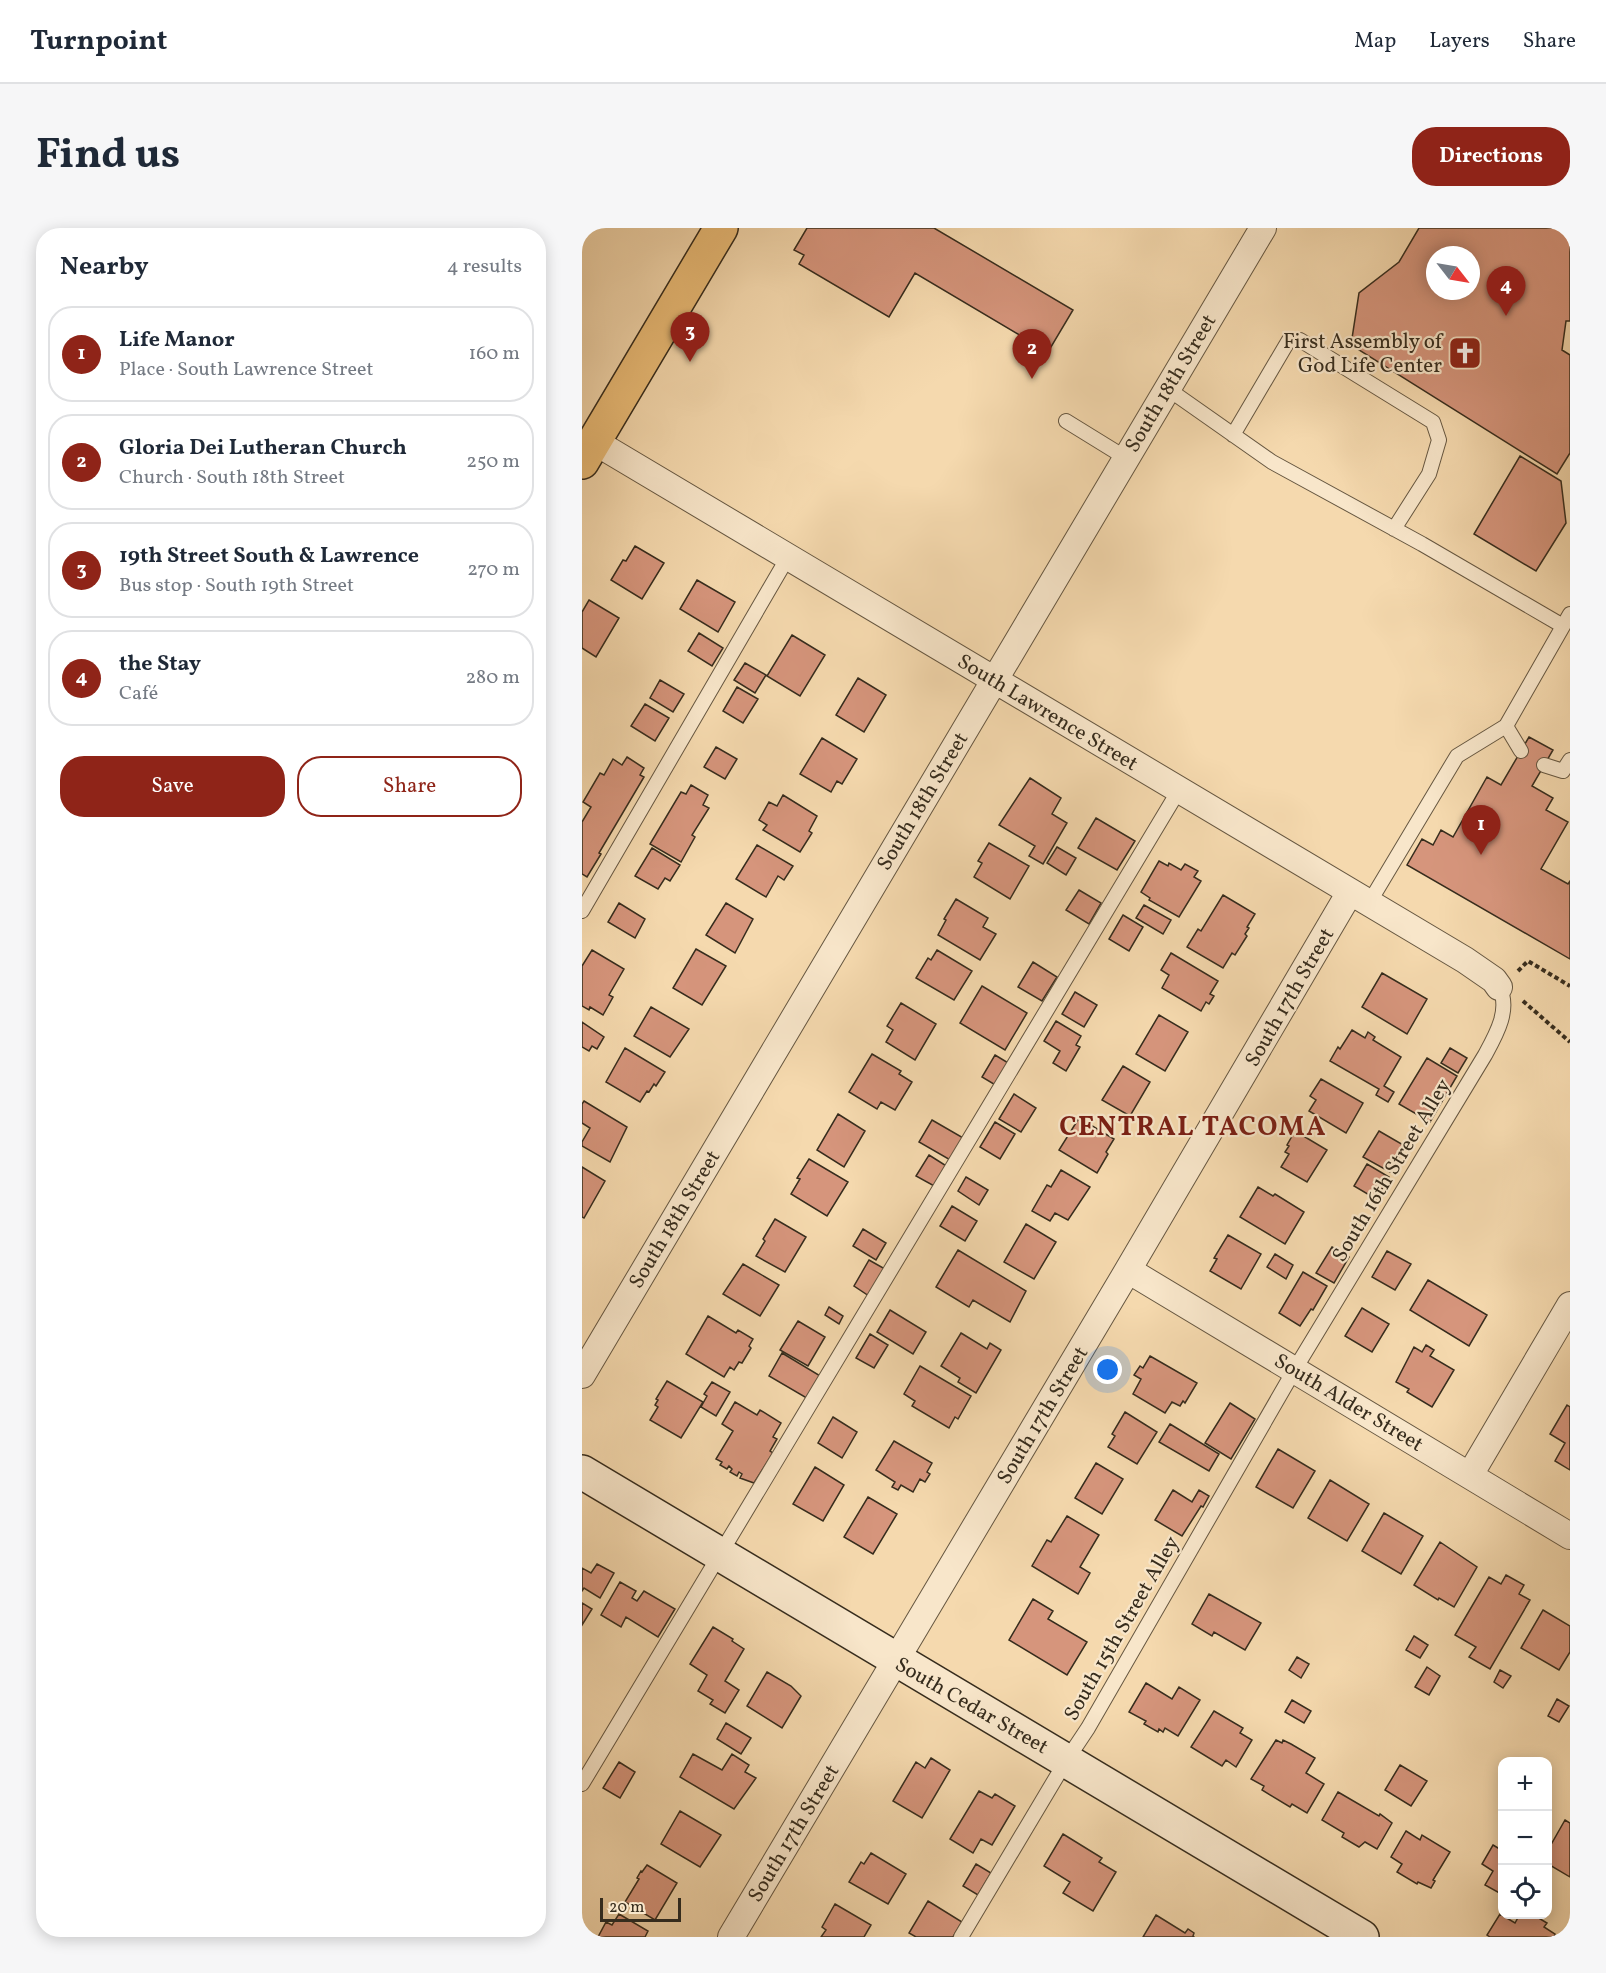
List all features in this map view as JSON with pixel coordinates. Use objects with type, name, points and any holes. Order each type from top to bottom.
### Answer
[{"type":"main road","points":[[586,446],[721,228]]},
{"type":"main road","name":"South Cedar Street","points":[[582,1472],[1362,1937]]},
{"type":"street","name":"South 18th Street","points":[[582,1375],[1263,228]]},
{"type":"street","name":"South Lawrence Street","points":[[586,446],[788,557],[1465,960],[1494,980],[1499,987]]},
{"type":"street","name":"South 17th Street","points":[[731,1937],[1128,1270],[1360,898]]},
{"type":"street","name":"South Alder Street","points":[[1128,1270],[1570,1536]]},
{"type":"street","points":[[1470,1475],[1570,1305]]},
{"type":"lane","points":[[1233,435],[1289,340],[1299,340],[1434,422],[1439,440],[1429,474],[1394,529]]},
{"type":"lane","points":[[1168,389],[1272,462],[1567,620],[1506,726],[1457,756],[1360,898]]},
{"type":"lane","points":[[1066,421],[1126,458]]},
{"type":"lane","points":[[582,911],[788,557]]},
{"type":"lane","points":[[1506,726],[1521,750]]},
{"type":"lane","points":[[1544,765],[1563,771],[1570,760]]},
{"type":"lane","points":[[582,1784],[1179,790]]},
{"type":"lane","name":"South 16th Street Alley","points":[[1295,1369],[1494,1038],[1502,1018],[1505,1001],[1499,987]]},
{"type":"lane","name":"South 15th Street Alley","points":[[961,1937],[1088,1728],[1295,1369]]},
{"type":"path","points":[[1570,986],[1528,962],[1499,987],[1528,1003],[1570,1042]]},
{"type":"building","points":[[807,228],[934,228],[1073,310],[1048,352],[915,273],[889,317],[799,264],[804,255],[794,250]]},
{"type":"building","name":"First Assembly of God Life Center","points":[[1419,228],[1570,228],[1570,321],[1566,321],[1562,350],[1570,355],[1570,453],[1557,474],[1351,345],[1359,293],[1399,262]]},
{"type":"building","points":[[1520,456],[1561,481],[1566,523],[1536,571],[1474,534]]},
{"type":"building","points":[[635,546],[664,563],[642,599],[611,580]]},
{"type":"building","points":[[697,580],[735,602],[718,632],[680,609]]},
{"type":"building","points":[[589,600],[619,618],[596,657],[582,648],[582,612]]},
{"type":"building","points":[[699,633],[723,648],[712,666],[688,651]]},
{"type":"building","points":[[792,635],[825,655],[800,696],[767,676]]},
{"type":"building","points":[[745,663],[766,675],[755,693],[734,680]]},
{"type":"building","points":[[858,678],[886,695],[864,732],[836,715]]},
{"type":"building","points":[[660,680],[684,694],[673,712],[650,698]]},
{"type":"building","points":[[737,687],[758,699],[743,723],[723,711]]},
{"type":"building","points":[[645,704],[669,718],[655,741],[631,726]]},
{"type":"building","points":[[1529,737],[1553,750],[1532,786],[1553,798],[1546,810],[1568,822],[1541,869],[1568,884],[1570,881],[1570,959],[1407,865],[1422,839],[1433,845],[1441,830],[1453,837],[1487,777],[1501,785]]},
{"type":"building","points":[[822,738],[857,759],[842,784],[837,781],[831,792],[800,774]]},
{"type":"building","points":[[716,747],[737,759],[725,779],[704,767]]},
{"type":"building","points":[[627,757],[644,768],[640,775],[644,777],[587,877],[582,874],[582,822],[591,807],[583,802],[600,773],[604,775],[613,759],[622,765]]},
{"type":"building","points":[[1030,778],[1061,798],[1052,814],[1067,823],[1043,864],[1029,856],[1035,846],[999,825]]},
{"type":"building","points":[[691,785],[708,795],[703,805],[709,808],[692,835],[695,837],[681,862],[650,844],[681,792],[686,794]]},
{"type":"building","points":[[783,795],[817,816],[809,831],[812,833],[800,852],[763,830],[767,825],[759,820],[769,802],[777,806]]},
{"type":"building","points":[[1096,818],[1135,841],[1117,870],[1078,848]]},
{"type":"building","points":[[989,843],[1029,866],[1010,899],[974,877],[982,863],[978,861]]},
{"type":"building","points":[[757,845],[793,866],[784,880],[778,876],[766,897],[736,879]]},
{"type":"building","points":[[1057,847],[1076,858],[1066,875],[1047,863]]},
{"type":"building","points":[[652,848],[680,865],[670,881],[665,878],[658,889],[635,876]]},
{"type":"building","points":[[1159,861],[1168,866],[1169,863],[1181,870],[1185,864],[1198,871],[1194,877],[1201,881],[1179,917],[1149,900],[1150,898],[1141,892]]},
{"type":"building","points":[[1079,890],[1101,903],[1089,924],[1066,910]]},
{"type":"building","points":[[1223,895],[1255,914],[1247,927],[1249,928],[1245,934],[1247,936],[1223,968],[1187,947],[1198,929],[1201,931]]},
{"type":"building","points":[[956,899],[988,918],[983,927],[996,934],[980,960],[938,935]]},
{"type":"building","points":[[619,903],[645,919],[635,938],[608,922]]},
{"type":"building","points":[[726,903],[753,919],[735,953],[706,935]]},
{"type":"building","points":[[1144,905],[1171,920],[1163,934],[1136,918]]},
{"type":"building","points":[[1123,915],[1143,927],[1129,951],[1109,939]]},
{"type":"building","points":[[696,949],[726,966],[702,1005],[673,988]]},
{"type":"building","points":[[592,950],[624,969],[609,995],[613,997],[603,1015],[590,1007],[589,1010],[582,1006],[582,966]]},
{"type":"building","points":[[937,950],[972,971],[954,1000],[916,978],[928,958],[931,960]]},
{"type":"building","points":[[1171,953],[1218,981],[1210,994],[1214,996],[1209,1004],[1206,1002],[1201,1011],[1162,988],[1169,975],[1161,970]]},
{"type":"building","points":[[1033,962],[1057,977],[1042,1001],[1018,987]]},
{"type":"building","points":[[1382,973],[1427,999],[1407,1034],[1362,1007]]},
{"type":"building","points":[[982,986],[1027,1013],[1005,1050],[960,1023]]},
{"type":"building","points":[[1075,992],[1097,1005],[1084,1027],[1062,1014]]},
{"type":"building","points":[[901,1003],[936,1024],[915,1060],[886,1042],[893,1030],[887,1026]]},
{"type":"building","points":[[651,1007],[689,1029],[670,1057],[634,1036]]},
{"type":"building","points":[[1159,1015],[1188,1032],[1165,1071],[1136,1054]]},
{"type":"building","points":[[1056,1021],[1081,1036],[1076,1045],[1080,1047],[1066,1071],[1053,1063],[1060,1051],[1044,1041]]},
{"type":"building","points":[[582,1022],[604,1037],[597,1049],[592,1046],[589,1051],[582,1047]]},
{"type":"building","points":[[1352,1030],[1365,1038],[1368,1032],[1375,1037],[1373,1040],[1401,1057],[1384,1086],[1394,1092],[1388,1102],[1376,1095],[1379,1089],[1330,1061]]},
{"type":"building","points":[[625,1048],[665,1072],[656,1086],[654,1084],[649,1092],[647,1091],[640,1102],[606,1082]]},
{"type":"building","points":[[1450,1048],[1467,1058],[1458,1073],[1441,1063]]},
{"type":"building","points":[[872,1054],[901,1071],[899,1074],[912,1082],[895,1110],[881,1102],[877,1109],[849,1092]]},
{"type":"building","points":[[995,1055],[1010,1064],[997,1086],[982,1077]]},
{"type":"building","points":[[1427,1058],[1457,1076],[1430,1122],[1399,1104]]},
{"type":"building","points":[[1123,1066],[1150,1082],[1130,1116],[1102,1100]]},
{"type":"building","points":[[1321,1079],[1363,1103],[1346,1133],[1309,1111],[1316,1100],[1310,1096]]},
{"type":"building","points":[[1014,1094],[1036,1108],[1021,1132],[999,1119]]},
{"type":"building","points":[[584,1101],[627,1127],[610,1162],[582,1146],[590,1128],[582,1123]]},
{"type":"building","points":[[838,1114],[865,1131],[844,1167],[817,1150]]},
{"type":"building","points":[[1079,1118],[1114,1139],[1097,1173],[1059,1150]]},
{"type":"building","points":[[932,1120],[965,1139],[952,1161],[919,1142]]},
{"type":"building","points":[[995,1122],[1015,1134],[1000,1159],[980,1147]]},
{"type":"building","points":[[1295,1131],[1327,1150],[1307,1182],[1281,1167],[1289,1154],[1285,1152]]},
{"type":"building","points":[[1379,1131],[1405,1146],[1390,1172],[1363,1157]]},
{"type":"building","points":[[929,1155],[948,1167],[936,1187],[916,1176]]},
{"type":"building","points":[[809,1159],[848,1182],[827,1216],[791,1194],[800,1179],[797,1178]]},
{"type":"building","points":[[1367,1164],[1389,1177],[1376,1199],[1354,1186]]},
{"type":"building","points":[[582,1167],[605,1181],[584,1218],[582,1217]]},
{"type":"building","points":[[1061,1170],[1090,1187],[1068,1220],[1055,1213],[1050,1221],[1032,1211],[1047,1185],[1051,1187]]},
{"type":"building","points":[[966,1177],[988,1190],[979,1205],[958,1191]]},
{"type":"building","points":[[1258,1187],[1273,1196],[1275,1194],[1304,1212],[1285,1244],[1240,1217]]},
{"type":"building","points":[[952,1206],[977,1221],[965,1241],[940,1226]]},
{"type":"building","points":[[775,1219],[806,1237],[785,1272],[756,1256]]},
{"type":"building","points":[[1026,1224],[1056,1242],[1034,1279],[1004,1262]]},
{"type":"building","points":[[863,1229],[886,1243],[876,1260],[853,1246]]},
{"type":"building","points":[[1228,1235],[1261,1254],[1241,1289],[1210,1271],[1217,1259],[1214,1258]]},
{"type":"building","points":[[1332,1247],[1349,1257],[1334,1283],[1316,1273]]},
{"type":"building","points":[[958,1250],[1026,1291],[1010,1322],[973,1300],[969,1307],[936,1287]]},
{"type":"building","points":[[1387,1251],[1411,1264],[1395,1290],[1372,1277]]},
{"type":"building","points":[[1275,1254],[1293,1265],[1286,1279],[1267,1267]]},
{"type":"building","points":[[869,1260],[885,1269],[869,1296],[854,1286]]},
{"type":"building","points":[[743,1264],[779,1285],[760,1316],[723,1294]]},
{"type":"building","points":[[1303,1272],[1327,1286],[1313,1310],[1311,1309],[1300,1326],[1279,1313]]},
{"type":"building","points":[[1428,1280],[1487,1315],[1469,1346],[1410,1310]]},
{"type":"building","points":[[829,1307],[843,1316],[839,1324],[825,1315]]},
{"type":"building","points":[[1362,1308],[1389,1324],[1372,1352],[1345,1336]]},
{"type":"building","points":[[890,1310],[926,1332],[913,1354],[877,1332]]},
{"type":"building","points":[[708,1316],[736,1333],[738,1330],[753,1339],[749,1346],[751,1348],[742,1363],[739,1362],[734,1370],[730,1367],[724,1377],[686,1354]]},
{"type":"building","points":[[798,1321],[825,1337],[808,1366],[780,1350]]},
{"type":"building","points":[[961,1333],[987,1349],[990,1343],[1001,1350],[976,1393],[958,1382],[960,1378],[941,1366]]},
{"type":"building","points":[[870,1334],[888,1345],[874,1368],[856,1358]]},
{"type":"building","points":[[1426,1345],[1434,1350],[1430,1356],[1454,1370],[1432,1407],[1407,1392],[1409,1389],[1396,1382],[1414,1347],[1422,1352]]},
{"type":"building","points":[[782,1353],[822,1377],[810,1400],[769,1376]]},
{"type":"building","points":[[1150,1356],[1197,1383],[1185,1403],[1183,1401],[1180,1406],[1172,1402],[1165,1413],[1133,1394],[1141,1379],[1134,1375],[1140,1366],[1143,1368]]},
{"type":"building","points":[[920,1366],[971,1396],[958,1419],[955,1417],[949,1428],[912,1406],[915,1401],[904,1394]]},
{"type":"building","points":[[667,1381],[703,1402],[681,1438],[650,1420],[658,1407],[655,1405],[658,1400],[656,1399]]},
{"type":"building","points":[[712,1382],[730,1392],[716,1416],[701,1407],[707,1396],[704,1394]]},
{"type":"building","points":[[735,1402],[757,1415],[760,1410],[781,1423],[773,1437],[777,1439],[770,1451],[773,1453],[754,1483],[740,1478],[742,1474],[739,1472],[737,1476],[730,1472],[732,1469],[729,1466],[727,1469],[720,1465],[722,1462],[716,1459],[733,1431],[722,1424]]},
{"type":"building","points":[[1230,1403],[1255,1419],[1231,1459],[1205,1443]]},
{"type":"building","points":[[1567,1405],[1570,1407],[1570,1470],[1555,1461],[1565,1443],[1550,1434]]},
{"type":"building","points":[[1125,1412],[1157,1432],[1137,1464],[1108,1447],[1115,1436],[1112,1434]]},
{"type":"building","points":[[833,1417],[857,1432],[842,1458],[818,1443]]},
{"type":"building","points":[[1170,1424],[1219,1454],[1209,1471],[1159,1442]]},
{"type":"building","points":[[894,1441],[932,1463],[927,1472],[930,1474],[925,1482],[920,1479],[913,1492],[901,1485],[898,1490],[892,1487],[895,1482],[876,1470]]},
{"type":"building","points":[[1278,1449],[1315,1471],[1293,1508],[1256,1487]]},
{"type":"building","points":[[1096,1463],[1123,1479],[1102,1514],[1075,1498]]},
{"type":"building","points":[[815,1467],[844,1485],[823,1521],[793,1504]]},
{"type":"building","points":[[1330,1480],[1369,1504],[1347,1541],[1308,1518]]},
{"type":"building","points":[[1173,1490],[1192,1502],[1199,1490],[1209,1496],[1182,1536],[1155,1520]]},
{"type":"building","points":[[868,1497],[897,1514],[873,1554],[844,1537]]},
{"type":"building","points":[[1384,1513],[1423,1536],[1401,1574],[1362,1551]]},
{"type":"building","points":[[1067,1516],[1099,1535],[1080,1567],[1090,1573],[1078,1594],[1032,1566],[1047,1540],[1051,1542]]},
{"type":"building","points":[[1440,1542],[1477,1567],[1454,1607],[1414,1585]]},
{"type":"building","points":[[597,1564],[614,1573],[600,1598],[584,1588],[582,1591],[582,1568],[591,1573]]},
{"type":"building","points":[[1506,1575],[1524,1585],[1519,1594],[1530,1600],[1490,1669],[1469,1657],[1476,1647],[1455,1635],[1489,1577],[1501,1584]]},
{"type":"building","points":[[620,1582],[636,1591],[632,1598],[637,1601],[644,1591],[675,1609],[658,1637],[626,1617],[621,1627],[601,1615]]},
{"type":"building","points":[[1209,1594],[1261,1623],[1245,1650],[1214,1632],[1212,1636],[1192,1624]]},
{"type":"building","points":[[1033,1599],[1053,1611],[1048,1619],[1087,1642],[1067,1675],[1009,1640]]},
{"type":"building","points":[[582,1603],[592,1609],[582,1625]]},
{"type":"building","points":[[1543,1610],[1570,1626],[1570,1652],[1559,1670],[1521,1648]]},
{"type":"building","points":[[713,1627],[744,1649],[725,1681],[739,1690],[725,1713],[710,1704],[713,1700],[698,1691],[707,1675],[690,1664]]},
{"type":"building","points":[[1414,1636],[1428,1645],[1420,1658],[1406,1650]]},
{"type":"building","points":[[1297,1657],[1309,1664],[1301,1678],[1289,1670]]},
{"type":"building","points":[[1427,1667],[1440,1676],[1429,1695],[1415,1687]]},
{"type":"building","points":[[1500,1670],[1511,1676],[1503,1688],[1494,1682]]},
{"type":"building","points":[[767,1672],[791,1686],[801,1696],[782,1728],[747,1706]]},
{"type":"building","points":[[1146,1683],[1172,1699],[1179,1687],[1200,1700],[1178,1736],[1165,1728],[1163,1732],[1159,1729],[1158,1732],[1144,1724],[1146,1721],[1129,1712]]},
{"type":"building","points":[[1557,1699],[1569,1706],[1559,1722],[1548,1716]]},
{"type":"building","points":[[1292,1700],[1311,1711],[1304,1723],[1285,1712]]},
{"type":"building","points":[[1214,1711],[1243,1728],[1240,1733],[1252,1740],[1236,1767],[1226,1760],[1222,1766],[1191,1747]]},
{"type":"building","points":[[726,1723],[751,1738],[741,1754],[717,1739]]},
{"type":"building","points":[[1276,1740],[1282,1743],[1283,1740],[1315,1758],[1306,1773],[1324,1784],[1307,1813],[1292,1804],[1290,1807],[1262,1790],[1264,1786],[1251,1779]]},
{"type":"building","points":[[693,1754],[722,1770],[732,1754],[749,1765],[745,1772],[756,1778],[734,1809],[680,1777]]},
{"type":"building","points":[[931,1758],[950,1770],[922,1818],[893,1801],[916,1762],[925,1768]]},
{"type":"building","points":[[619,1762],[635,1772],[620,1798],[603,1788]]},
{"type":"building","points":[[1400,1765],[1427,1781],[1411,1806],[1385,1790]]},
{"type":"building","points":[[979,1791],[992,1798],[995,1794],[1015,1806],[992,1845],[981,1839],[973,1853],[950,1839]]},
{"type":"building","points":[[1338,1792],[1379,1816],[1380,1814],[1392,1823],[1377,1849],[1365,1842],[1359,1847],[1342,1837],[1344,1833],[1322,1820]]},
{"type":"building","points":[[680,1811],[721,1835],[700,1867],[661,1844]]},
{"type":"building","points":[[1565,1820],[1570,1823],[1570,1877],[1552,1866],[1552,1843]]},
{"type":"building","points":[[1406,1831],[1420,1840],[1422,1835],[1450,1852],[1433,1880],[1435,1881],[1431,1888],[1418,1882],[1417,1884],[1397,1872],[1402,1864],[1391,1857]]},
{"type":"building","points":[[1063,1834],[1102,1858],[1099,1862],[1116,1872],[1093,1911],[1063,1893],[1070,1882],[1044,1866]]},
{"type":"building","points":[[1493,1845],[1498,1848],[1498,1892],[1485,1885],[1493,1871],[1482,1864]]},
{"type":"building","points":[[871,1853],[906,1874],[888,1904],[849,1882],[861,1862],[864,1864]]},
{"type":"building","points":[[976,1864],[991,1873],[978,1895],[963,1886]]},
{"type":"building","points":[[647,1865],[677,1883],[655,1920],[625,1902],[639,1879],[637,1878],[641,1871]]},
{"type":"building","points":[[928,1901],[962,1922],[953,1937],[916,1937],[909,1933]]},
{"type":"building","points":[[835,1904],[871,1925],[864,1937],[821,1937],[826,1930],[822,1927]]},
{"type":"building","points":[[619,1914],[648,1931],[645,1937],[598,1937],[606,1922],[612,1925]]},
{"type":"building","points":[[1156,1915],[1185,1933],[1188,1929],[1194,1933],[1194,1937],[1143,1937]]},
{"type":"building","points":[[1498,1917],[1515,1923],[1517,1919],[1540,1919],[1547,1923],[1544,1927],[1555,1934],[1554,1937],[1490,1937],[1487,1935]]},
{"type":"place","name":"the Stay","points":[[1506,316]]},
{"type":"place","name":"First Assembly of God Life Center","points":[[1465,353]]},
{"type":"place","name":"19th Street South & Lawrence","points":[[690,362]]},
{"type":"place","name":"Gloria Dei Lutheran Church","points":[[1032,379]]},
{"type":"place","name":"Life Manor","points":[[1481,855]]},
{"type":"district","name":"CENTRAL TACOMA","points":[[1193,1126]]}]
